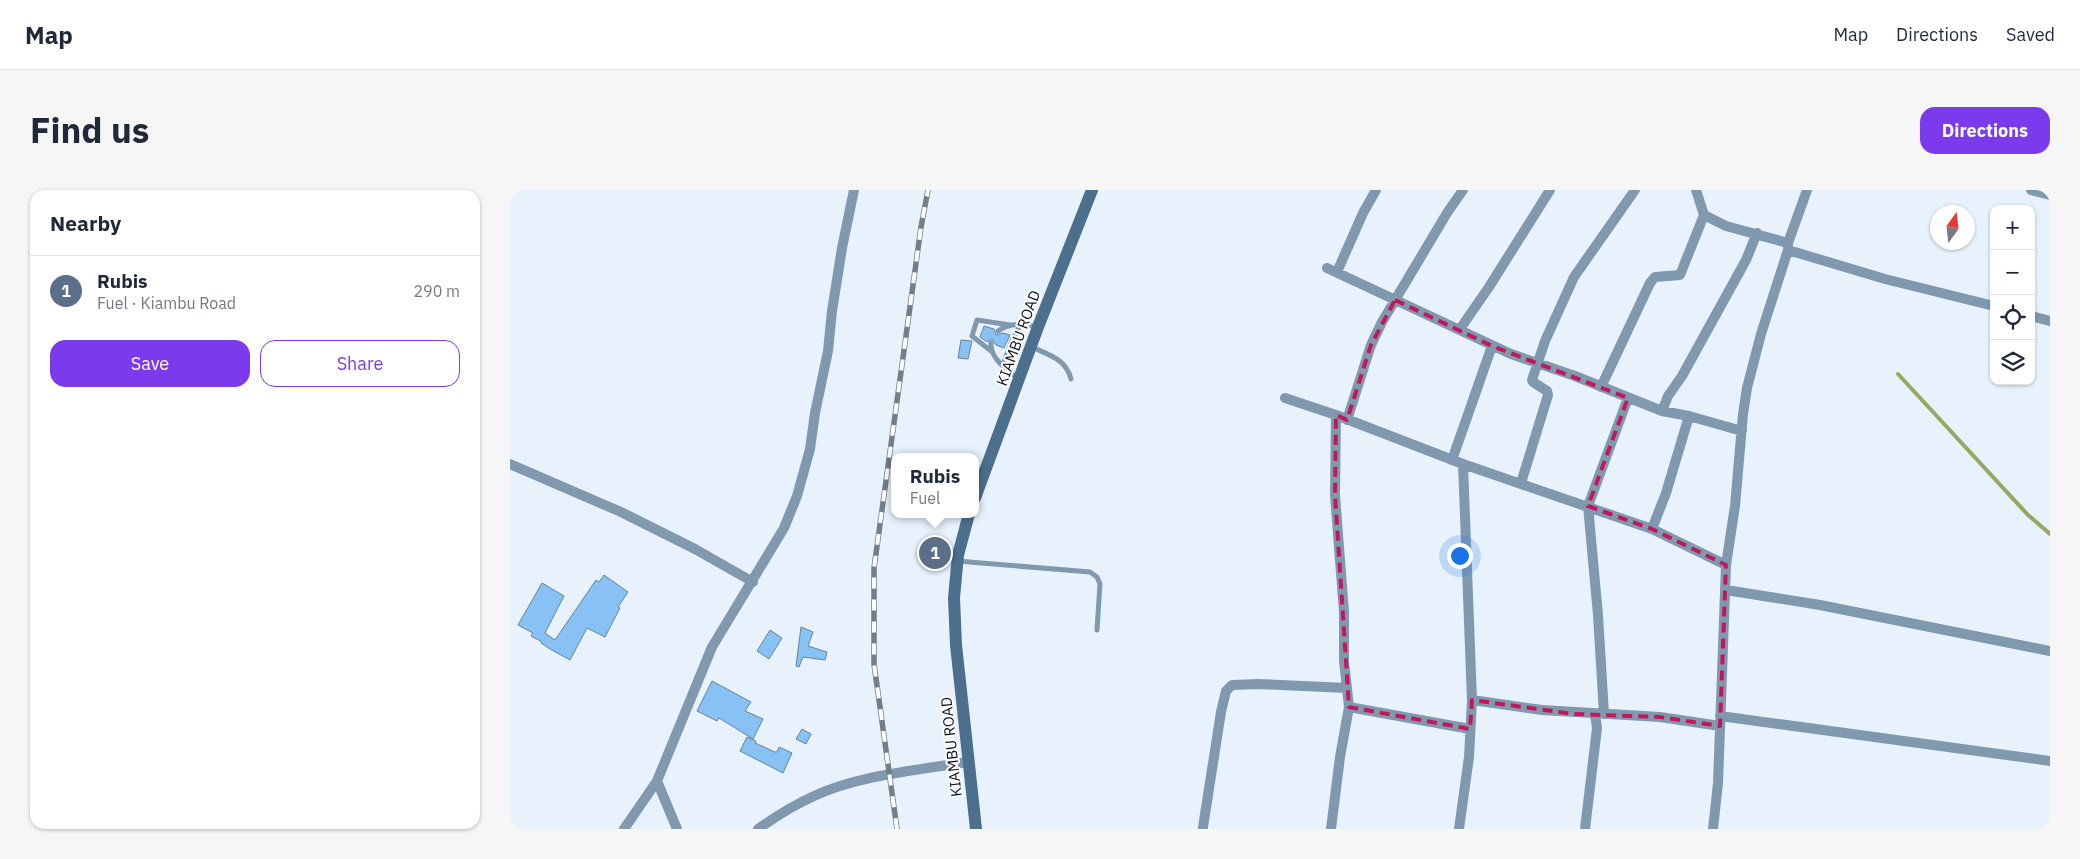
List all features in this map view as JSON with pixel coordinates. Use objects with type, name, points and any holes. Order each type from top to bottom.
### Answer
[{"type":"main road","name":"KIAMBU ROAD","points":[[979,488],[1038,327],[1092,190]]},
{"type":"main road","name":"KIAMBU ROAD","points":[[968,518],[957,561],[954,598],[956,645],[967,762],[976,829]]},
{"type":"street","points":[[624,829],[657,781],[712,647],[784,528],[797,496],[810,449],[815,413],[828,350],[842,248],[854,190]]},
{"type":"street","points":[[1376,190],[1332,270],[1460,329],[1492,346],[1648,404],[1662,411],[1689,416],[1742,431]]},
{"type":"street","points":[[1347,420],[1371,345],[1382,322],[1447,213],[1463,190]]},
{"type":"street","points":[[1460,329],[1510,255],[1550,190]]},
{"type":"street","points":[[1521,483],[1548,395],[1547,391],[1532,380],[1545,341],[1574,277],[1635,190]]},
{"type":"street","points":[[1601,387],[1650,282],[1655,277],[1680,275],[1704,215],[1696,190]]},
{"type":"street","points":[[1713,829],[1720,721],[1726,565],[1736,506],[1742,431],[1753,363],[1807,190]]},
{"type":"street","points":[[2031,190],[2050,195]]},
{"type":"street","points":[[1704,215],[1726,226],[1757,233],[1788,246],[1884,279],[1990,305]]},
{"type":"street","points":[[1662,411],[1668,396],[1682,376],[1746,260],[1757,233]]},
{"type":"street","points":[[2035,317],[2050,321]]},
{"type":"street","points":[[1452,460],[1492,346]]},
{"type":"street","points":[[1286,398],[1336,415],[1463,464],[1652,529],[1726,565]]},
{"type":"street","points":[[1585,829],[1600,714],[1597,606],[1588,506],[1628,398]]},
{"type":"street","points":[[1332,829],[1340,757],[1349,707],[1344,603],[1335,494],[1336,415]]},
{"type":"street","points":[[1652,529],[1666,492],[1689,416]]},
{"type":"street","points":[[510,464],[621,512],[694,549],[753,582]]},
{"type":"street","points":[[1459,829],[1469,757],[1472,700],[1463,464]]},
{"type":"street","points":[[1726,590],[1820,606],[2050,651]]},
{"type":"street","points":[[1203,827],[1221,712],[1226,691],[1232,685],[1258,684],[1347,688]]},
{"type":"street","points":[[1472,700],[1542,710],[1720,721],[2050,761]]},
{"type":"street","points":[[1349,707],[1470,729]]},
{"type":"street","points":[[758,829],[807,800],[832,789],[867,779],[967,762]]},
{"type":"street","points":[[657,781],[677,829]]},
{"type":"lane","points":[[1020,380],[991,351],[972,336],[977,320],[1038,327]]},
{"type":"lane","points":[[1003,365],[1012,340],[1021,324]]},
{"type":"lane","points":[[998,331],[1010,325]]},
{"type":"lane","points":[[991,344],[991,351]]},
{"type":"lane","points":[[1032,347],[1063,362],[1071,379]]},
{"type":"lane","points":[[957,561],[1090,572],[1097,577],[1100,584],[1098,630]]},
{"type":"highlighted area","points":[[1395,300],[1492,346],[1628,398],[1588,506],[1652,529],[1726,565],[1720,726],[1660,717],[1574,714],[1472,700],[1470,729],[1349,707],[1335,495],[1336,415],[1347,420],[1371,345]]},
{"type":"building","points":[[984,326],[994,329],[996,335],[1003,333],[1010,335],[1004,348],[996,345],[992,339],[987,342],[980,337]]},
{"type":"building","points":[[961,340],[972,341],[968,359],[958,358]]},
{"type":"building","points":[[604,575],[628,592],[618,607],[620,608],[605,637],[587,628],[570,660],[541,643],[531,636],[533,633],[518,625],[542,583],[564,596],[545,633],[555,640],[596,580],[599,582]]},
{"type":"building","points":[[801,627],[813,632],[808,646],[827,652],[825,660],[803,657],[799,667],[796,666]]},
{"type":"building","points":[[770,630],[782,638],[769,659],[757,651]]},
{"type":"building","points":[[712,681],[751,702],[745,711],[763,719],[753,739],[719,718],[717,721],[697,711]]},
{"type":"building","points":[[802,729],[811,734],[806,744],[796,739]]},
{"type":"building","points":[[747,737],[756,741],[755,743],[775,752],[777,752],[779,747],[792,753],[783,773],[740,751]]},
{"type":"waterway","points":[[1898,374],[2028,515],[2050,534]]},
{"type":"railway","points":[[897,829],[874,664],[874,568],[921,227],[928,190]]},
{"type":"place","name":"Rubis","points":[[935,553]]}]
